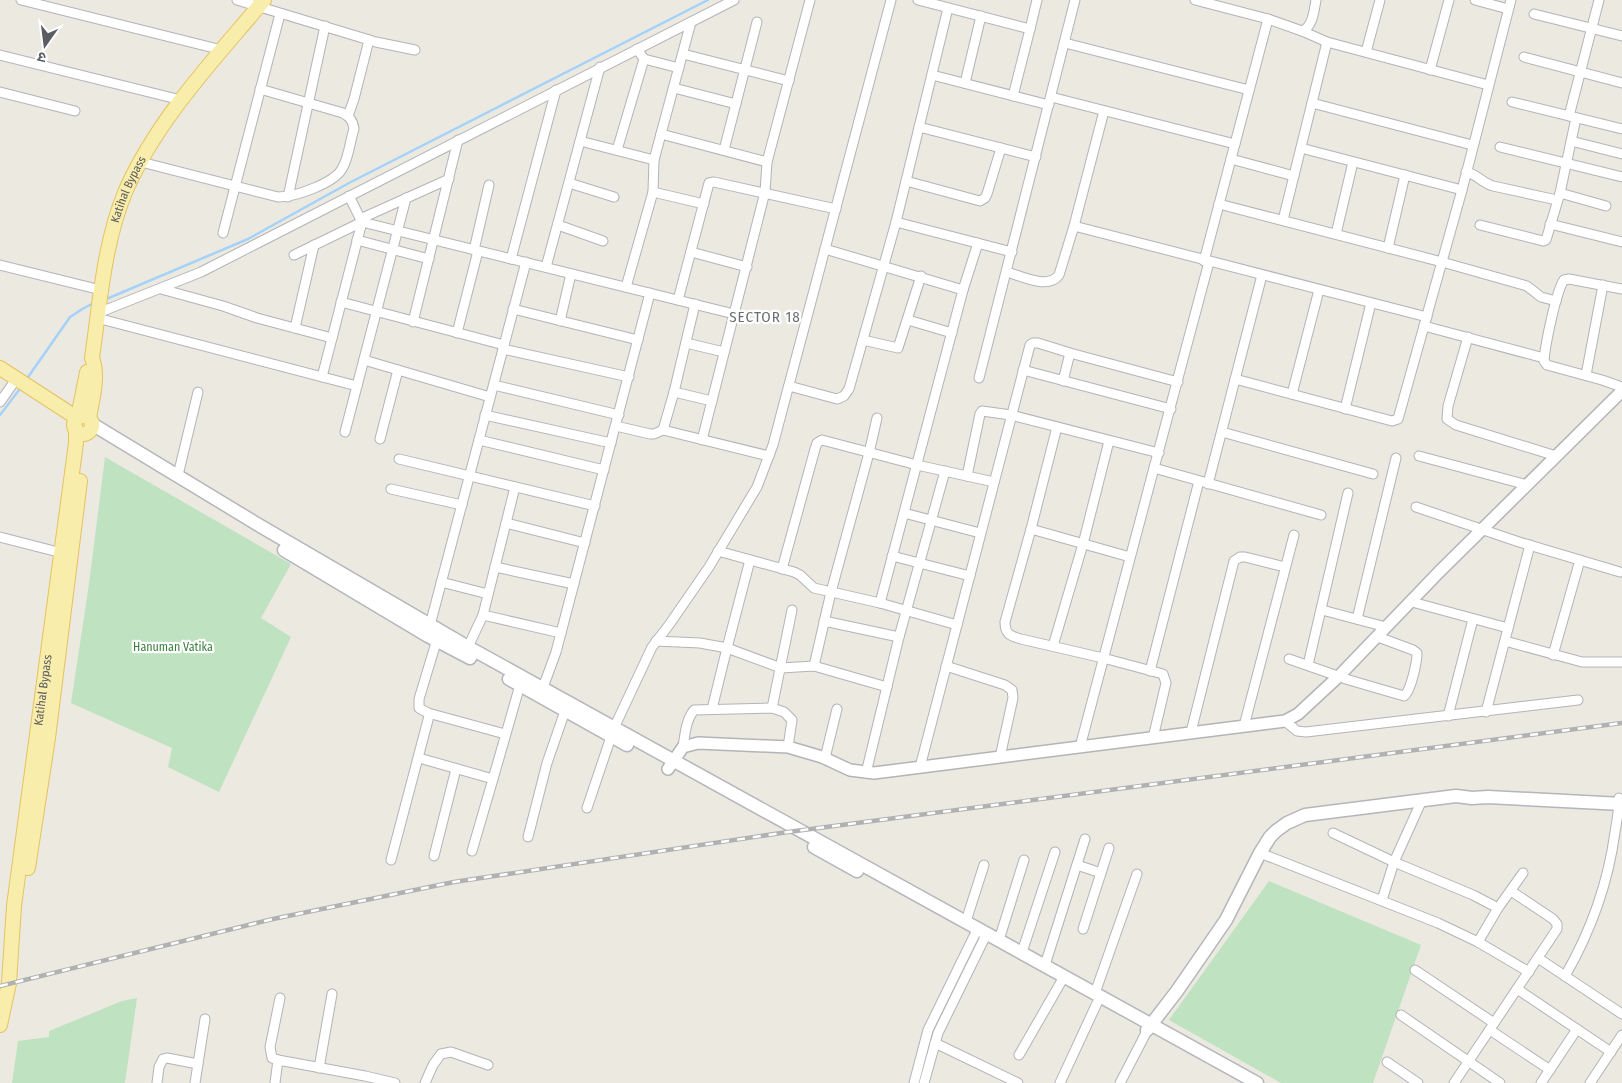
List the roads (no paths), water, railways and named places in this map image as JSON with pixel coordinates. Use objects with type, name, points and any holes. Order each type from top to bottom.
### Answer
[{"type":"main road","name":"Katihal Bypass","points":[[0,1025],[8,983],[6,953],[14,906],[76,442],[92,399],[95,365],[92,358],[101,293],[114,226],[126,192],[146,152],[181,100],[261,3]]},
{"type":"main road","points":[[0,368],[16,385],[435,632],[468,647],[541,692],[981,934],[1061,982],[1096,998]]},
{"type":"main road","name":"Katihal Bypass","points":[[6,953],[22,908],[48,738],[82,424]]},
{"type":"main road","points":[[82,424],[178,475],[520,685],[541,692],[564,711],[613,732]]},
{"type":"main road","points":[[671,765],[966,921],[981,934],[1022,952],[1096,998],[1237,1078],[1257,1083]]},
{"type":"main road","points":[[1149,1028],[1226,920],[1260,852],[1276,831],[1287,823],[1305,815],[1456,796],[1464,792],[1479,790],[1522,791],[1621,801]]},
{"type":"street","points":[[21,0],[222,50]]},
{"type":"street","points":[[237,0],[261,3],[280,14],[369,40],[416,50]]},
{"type":"street","points":[[98,314],[201,272],[734,0]]},
{"type":"street","points":[[702,440],[765,192],[767,162],[810,0]]},
{"type":"street","points":[[587,808],[613,732],[646,658],[718,551],[757,487],[769,456],[891,0]]},
{"type":"street","points":[[918,0],[1030,28]]},
{"type":"street","points":[[1013,96],[1037,0]]},
{"type":"street","points":[[979,378],[1076,0]]},
{"type":"street","points":[[1195,0],[1268,18],[1327,42],[1488,85]]},
{"type":"street","points":[[1302,31],[1310,25],[1316,0]]},
{"type":"street","points":[[1366,52],[1380,0]]},
{"type":"street","points":[[1430,70],[1449,0]]},
{"type":"street","points":[[1235,379],[1392,421],[1398,419],[1462,190],[1472,145],[1510,4],[1475,0]]},
{"type":"street","points":[[1480,224],[1544,241],[1567,163],[1579,72],[1599,0]]},
{"type":"street","points":[[789,386],[830,399],[844,396],[849,389],[896,222],[948,8]]},
{"type":"street","points":[[223,233],[280,14]]},
{"type":"street","points":[[1534,14],[1622,36]]},
{"type":"street","points":[[965,83],[981,16]]},
{"type":"street","points":[[1080,747],[1178,382],[1219,204],[1268,18]]},
{"type":"street","points":[[626,287],[653,192],[654,160],[691,22]]},
{"type":"street","points":[[724,150],[757,22]]},
{"type":"street","points":[[288,197],[325,26]]},
{"type":"street","points":[[348,116],[369,40]]},
{"type":"street","points":[[1065,42],[1249,90]]},
{"type":"street","points":[[1283,220],[1327,42]]},
{"type":"street","points":[[638,49],[644,59],[679,68]]},
{"type":"street","points":[[683,54],[790,81]]},
{"type":"street","points":[[0,55],[181,100]]},
{"type":"street","points":[[1524,57],[1622,83]]},
{"type":"street","points":[[617,150],[644,59]]},
{"type":"street","points":[[546,268],[600,68]]},
{"type":"street","points":[[932,75],[1013,96],[1104,111],[1235,144]]},
{"type":"street","points":[[674,88],[736,104]]},
{"type":"street","points":[[141,162],[278,197],[288,197],[328,180],[340,172],[354,129],[348,116],[260,90]]},
{"type":"street","points":[[510,259],[556,90]]},
{"type":"street","points":[[0,92],[75,111]]},
{"type":"street","points":[[1512,102],[1622,130]]},
{"type":"street","points":[[1312,103],[1472,145]]},
{"type":"street","points":[[1007,272],[1046,282],[1056,280],[1074,226],[1104,111]]},
{"type":"street","points":[[919,127],[1036,157]]},
{"type":"street","points":[[661,134],[767,162]]},
{"type":"street","points":[[412,322],[458,140]]},
{"type":"street","points":[[580,141],[654,160]]},
{"type":"street","points":[[1571,142],[1622,154]]},
{"type":"street","points":[[1500,146],[1622,177]]},
{"type":"street","points":[[906,181],[980,201],[987,194],[1001,148]]},
{"type":"street","points":[[1301,148],[1462,190]]},
{"type":"street","points":[[1231,159],[1294,176]]},
{"type":"street","points":[[1336,234],[1353,162]]},
{"type":"street","points":[[1466,172],[1477,176],[1486,184],[1493,186],[1606,206]]},
{"type":"street","points":[[1388,248],[1406,175]]},
{"type":"street","points":[[294,255],[361,220],[449,179]]},
{"type":"street","points":[[678,300],[709,183],[714,182],[765,192],[836,209]]},
{"type":"street","points":[[569,183],[614,196]]},
{"type":"street","points":[[457,333],[489,185]]},
{"type":"street","points":[[653,192],[704,204]]},
{"type":"street","points":[[322,377],[361,220],[349,196]]},
{"type":"street","points":[[345,432],[406,198]]},
{"type":"street","points":[[1219,204],[1527,286],[1541,297],[1556,301]]},
{"type":"street","points":[[361,220],[398,231],[734,314]]},
{"type":"street","points":[[896,222],[1012,252]]},
{"type":"street","points":[[1550,224],[1622,242]]},
{"type":"street","points":[[558,225],[603,241]]},
{"type":"street","points":[[1074,226],[1371,303],[1468,337],[1544,358]]},
{"type":"street","points":[[357,240],[429,259]]},
{"type":"street","points":[[880,603],[963,290],[978,243]]},
{"type":"street","points":[[295,328],[314,245]]},
{"type":"street","points":[[825,249],[963,290]]},
{"type":"street","points":[[691,252],[747,267]]},
{"type":"street","points":[[505,734],[428,713],[419,708],[419,699],[435,632],[441,582],[526,262]]},
{"type":"street","points":[[0,265],[101,293]]},
{"type":"street","points":[[560,321],[571,274]]},
{"type":"street","points":[[1150,670],[1204,483],[1222,432],[1262,275]]},
{"type":"street","points":[[863,340],[898,348],[920,276]]},
{"type":"street","points":[[683,747],[698,743],[788,747],[825,758],[850,770],[866,773],[1285,721],[1298,714],[1378,637],[1622,389],[1586,375],[1547,365],[1544,358],[1556,301],[1560,286],[1564,280],[1569,279],[1622,289]]},
{"type":"street","points":[[1586,375],[1603,286]]},
{"type":"street","points":[[162,289],[223,306],[257,318],[332,338]]},
{"type":"street","points":[[1292,394],[1319,290]]},
{"type":"street","points":[[541,692],[561,633],[650,293]]},
{"type":"street","points":[[341,302],[503,347],[629,377]]},
{"type":"street","points":[[1345,408],[1371,303]]},
{"type":"street","points":[[663,430],[695,304]]},
{"type":"street","points":[[513,309],[638,340]]},
{"type":"street","points":[[98,314],[357,386]]},
{"type":"street","points":[[908,320],[952,333]]},
{"type":"street","points":[[1468,337],[1448,406],[1447,419],[1456,425],[1556,456]]},
{"type":"street","points":[[686,343],[724,352]]},
{"type":"street","points":[[920,767],[1030,345],[1038,343],[1070,354],[1178,382]]},
{"type":"street","points":[[1063,381],[1070,354]]},
{"type":"street","points":[[364,360],[490,396]]},
{"type":"street","points":[[380,439],[398,370]]},
{"type":"street","points":[[1023,370],[1171,409]]},
{"type":"street","points":[[0,402],[16,385]]},
{"type":"street","points":[[494,385],[619,415]]},
{"type":"street","points":[[178,475],[198,392]]},
{"type":"street","points":[[674,392],[712,401]]},
{"type":"street","points":[[967,476],[982,411],[1011,416],[1159,453]]},
{"type":"street","points":[[486,415],[611,444]]},
{"type":"street","points":[[814,666],[830,592],[877,418]]},
{"type":"street","points":[[616,426],[650,434],[663,430],[769,456]]},
{"type":"street","points":[[1057,427],[1031,529],[1004,622],[1005,628],[1009,636],[1163,674],[1166,683],[1153,738]]},
{"type":"street","points":[[1222,432],[1373,474]]},
{"type":"street","points":[[479,440],[604,470]]},
{"type":"street","points":[[782,569],[817,443],[822,440],[917,465],[994,482]]},
{"type":"street","points":[[1052,646],[1083,544],[1109,441]]},
{"type":"street","points":[[1419,456],[1527,486]]},
{"type":"street","points":[[1357,619],[1396,458]]},
{"type":"street","points":[[398,459],[595,506]]},
{"type":"street","points":[[1154,468],[1320,515]]},
{"type":"street","points":[[866,773],[899,637],[945,471]]},
{"type":"street","points":[[468,647],[483,615],[514,487]]},
{"type":"street","points":[[390,489],[462,506]]},
{"type":"street","points":[[1308,665],[1348,493]]},
{"type":"street","points":[[1416,507],[1482,530],[1620,572]]},
{"type":"street","points":[[904,513],[980,534]]},
{"type":"street","points":[[506,523],[585,544]]},
{"type":"street","points":[[1031,529],[1130,557]]},
{"type":"street","points":[[1244,726],[1294,535]]},
{"type":"street","points":[[0,537],[62,553]]},
{"type":"street","points":[[1486,712],[1530,545]]},
{"type":"street","points":[[718,551],[800,575],[814,588],[880,603],[957,626]]},
{"type":"street","points":[[892,556],[970,576]]},
{"type":"street","points":[[1190,732],[1234,561],[1240,557],[1245,557],[1285,567]]},
{"type":"street","points":[[712,709],[750,560]]},
{"type":"street","points":[[1553,655],[1580,560]]},
{"type":"street","points":[[495,567],[574,584]]},
{"type":"street","points":[[441,582],[488,594]]},
{"type":"street","points":[[1412,602],[1508,628]]},
{"type":"street","points":[[772,708],[792,610]]},
{"type":"street","points":[[1322,610],[1386,627]]},
{"type":"street","points":[[483,615],[561,633]]},
{"type":"street","points":[[1448,716],[1473,618]]},
{"type":"street","points":[[824,621],[899,637]]},
{"type":"street","points":[[1289,659],[1399,696],[1404,696],[1407,694],[1417,660],[1417,653],[1378,637]]},
{"type":"street","points":[[656,641],[700,643],[727,648],[780,668],[814,666],[886,687]]},
{"type":"street","points":[[1505,641],[1582,662],[1622,662]]},
{"type":"street","points":[[946,666],[1005,685],[1012,690],[1013,698],[1000,756]]},
{"type":"street","points":[[472,852],[520,685]]},
{"type":"street","points":[[1285,721],[1298,731],[1306,732],[1578,700]]},
{"type":"street","points":[[671,765],[683,747],[690,715],[694,710],[772,708],[784,712],[792,720],[788,747]]},
{"type":"street","points":[[825,758],[837,709]]},
{"type":"street","points":[[528,837],[547,764],[564,711]]},
{"type":"street","points":[[391,860],[429,716],[428,713]]},
{"type":"street","points":[[418,758],[493,779]]},
{"type":"street","points":[[434,856],[456,769]]},
{"type":"street","points":[[1382,900],[1394,862],[1422,800]]},
{"type":"street","points":[[1565,976],[1581,949],[1599,907],[1612,861],[1621,801]]},
{"type":"street","points":[[1333,832],[1394,862],[1474,894],[1498,908]]},
{"type":"street","points":[[1045,965],[1085,839]]},
{"type":"street","points":[[1083,929],[1109,848]]},
{"type":"street","points":[[1022,952],[1055,852]]},
{"type":"street","points":[[1260,852],[1438,923],[1478,942],[1529,972]]},
{"type":"street","points":[[998,940],[1024,860]]},
{"type":"street","points":[[966,921],[984,865]]},
{"type":"street","points":[[1077,865],[1101,873]]},
{"type":"street","points":[[1478,942],[1498,908],[1523,873]]},
{"type":"street","points":[[1060,1083],[1096,998],[1137,874]]},
{"type":"street","points":[[1454,1083],[1529,972],[1556,928],[1557,924],[1553,919],[1511,891]]},
{"type":"street","points":[[924,1083],[938,1033],[981,934]]},
{"type":"street","points":[[914,1083],[928,1030],[981,934]]},
{"type":"street","points":[[1538,958],[1622,1014]]},
{"type":"street","points":[[1415,970],[1550,1070]]},
{"type":"street","points":[[1019,1055],[1061,982]]},
{"type":"street","points":[[1517,989],[1611,1052]]},
{"type":"street","points":[[320,1068],[332,994]]},
{"type":"street","points":[[280,998],[270,1047],[272,1058],[356,1078],[394,1083]]},
{"type":"street","points":[[1400,1015],[1500,1083]]},
{"type":"street","points":[[195,1083],[205,1019]]},
{"type":"street","points":[[1123,1082],[1149,1028]]},
{"type":"street","points":[[1541,1083],[1577,1029]]},
{"type":"street","points":[[1590,1083],[1622,1035]]},
{"type":"street","points":[[935,1043],[1018,1083]]},
{"type":"street","points":[[425,1083],[433,1064],[441,1054],[451,1052],[488,1066]]},
{"type":"street","points":[[157,1083],[159,1067],[163,1059],[167,1058],[198,1064]]},
{"type":"street","points":[[275,1083],[278,1060]]},
{"type":"street","points":[[1387,1062],[1418,1083]]},
{"type":"waterway","points":[[104,300],[248,239],[349,183],[708,0]]},
{"type":"waterway","points":[[26,380],[70,317],[94,303]]},
{"type":"waterway","points":[[0,415],[22,386]]},
{"type":"railway","points":[[0,986],[273,919],[454,882],[788,832],[1622,723]]},
{"type":"district","name":"SECTOR 18","points":[[765,317]]},
{"type":"park label","name":"Hanuman Vatika","points":[[173,647]]}]
